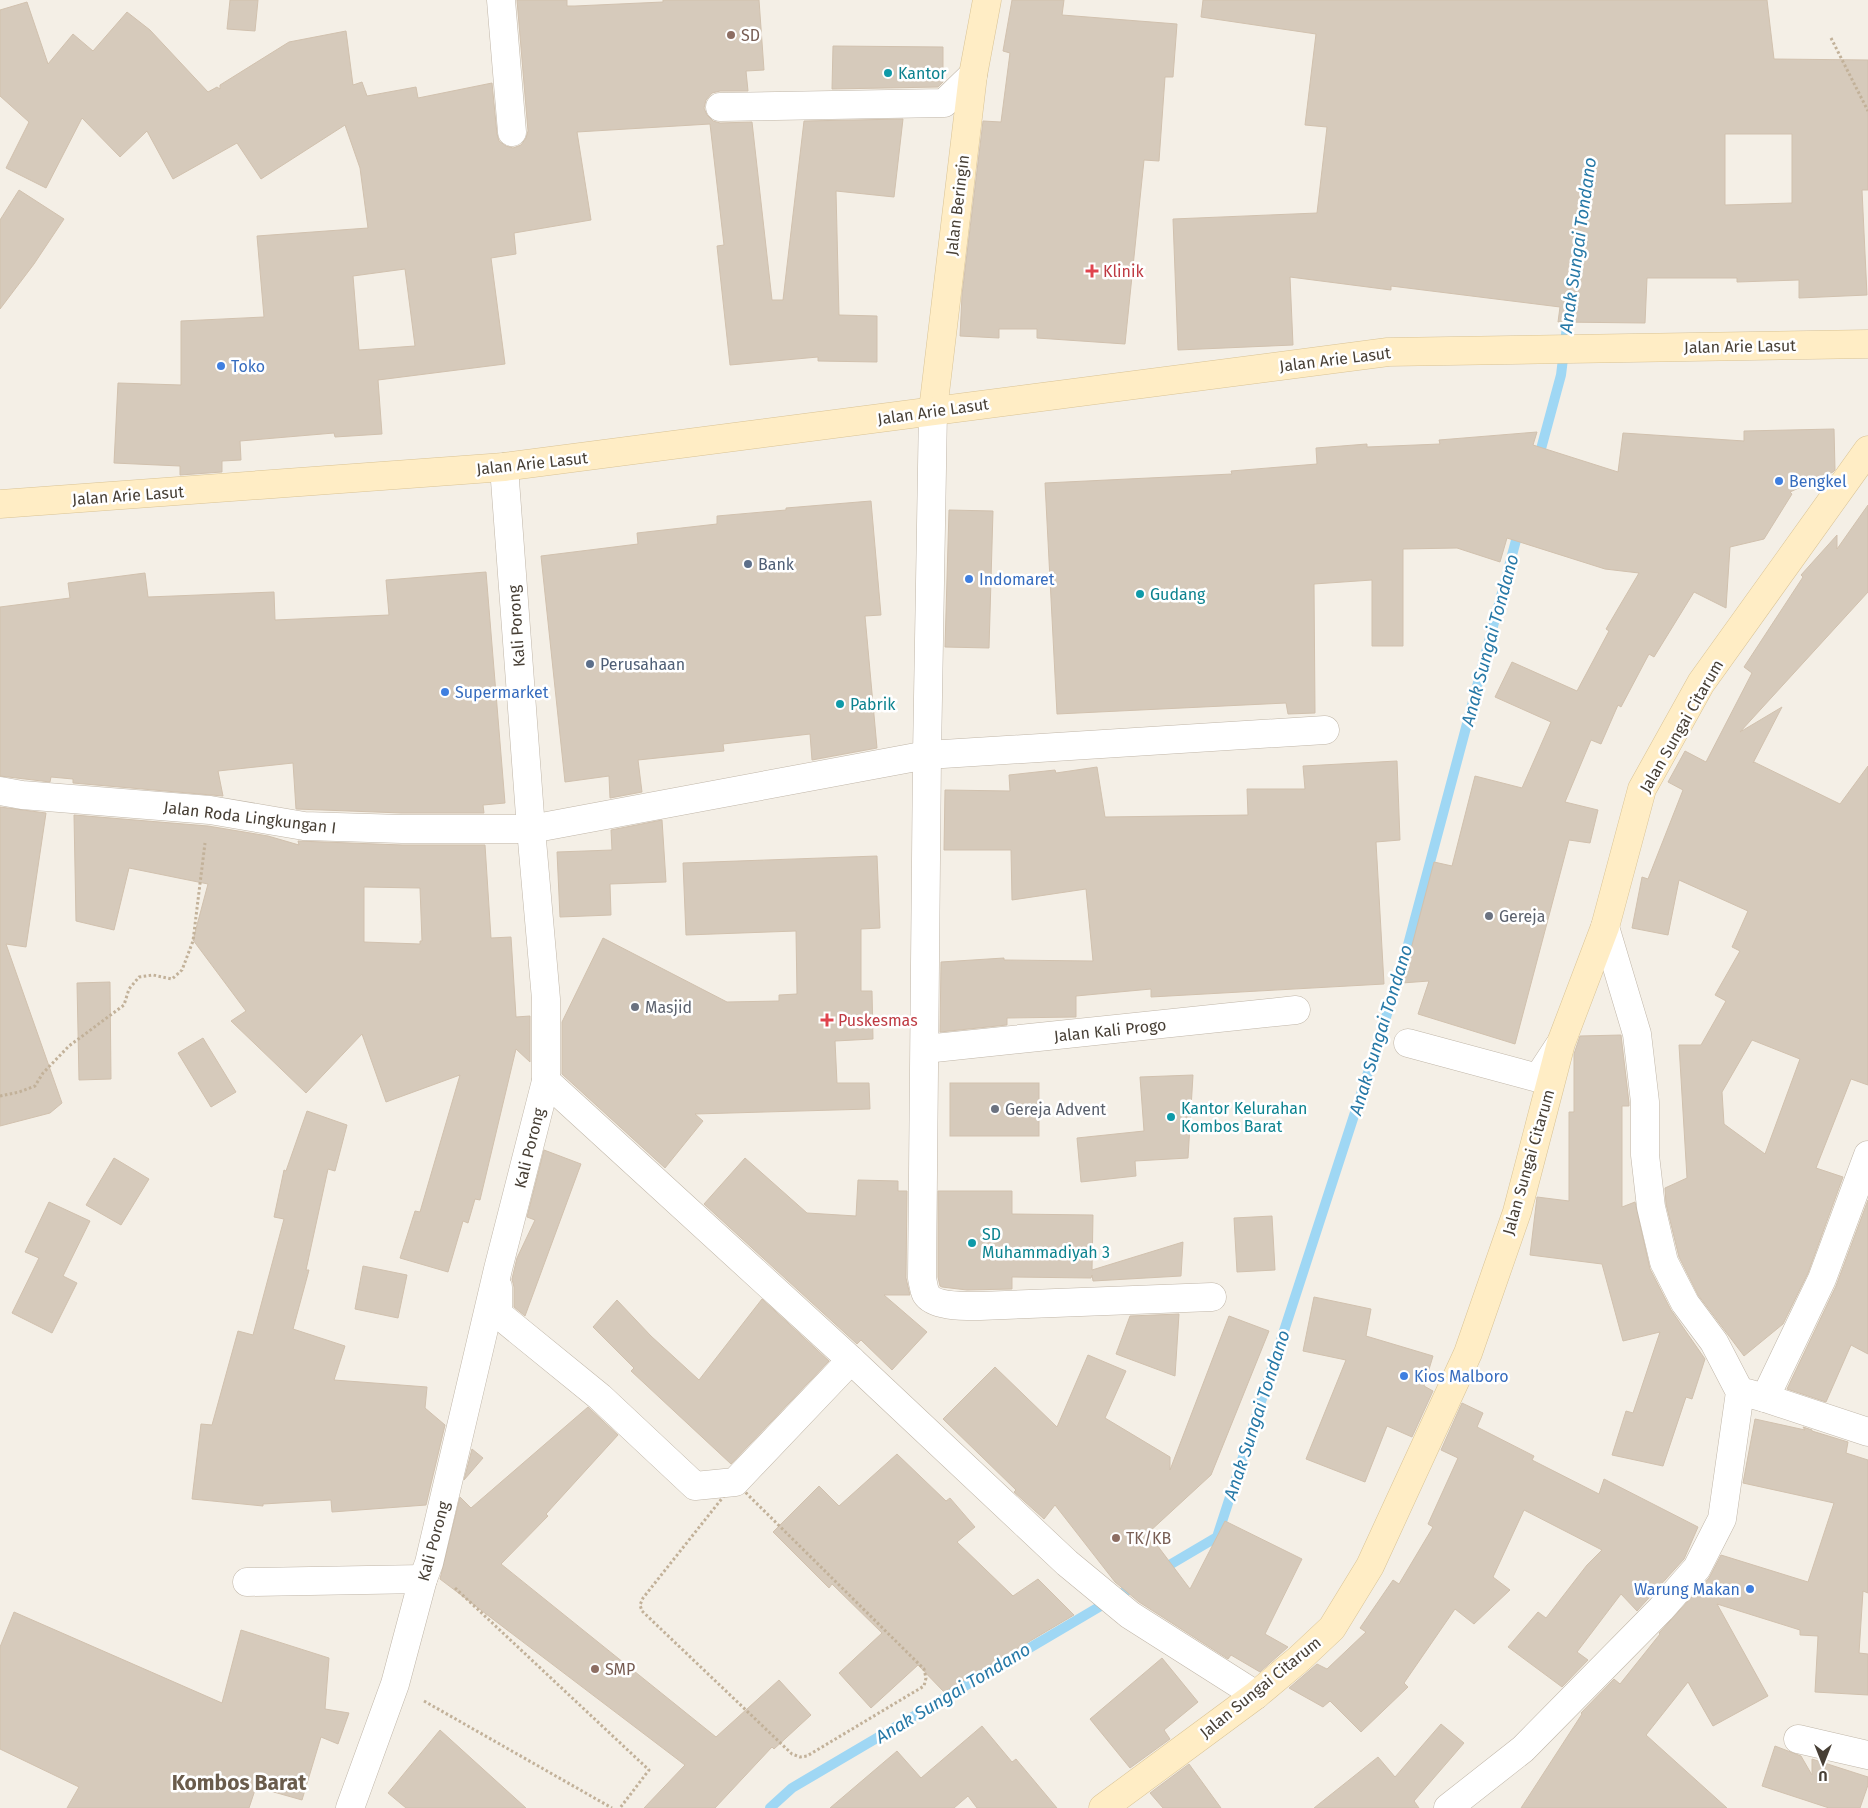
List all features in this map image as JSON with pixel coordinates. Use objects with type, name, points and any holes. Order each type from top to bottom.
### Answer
[{"type":"street","points":[[501,0],[512,132]]},
{"type":"street","name":"Jalan Beringin","points":[[933,410],[973,75],[987,0]]},
{"type":"street","points":[[720,106],[944,103],[973,75]]},
{"type":"street","name":"Jalan Arie Lasut","points":[[0,504],[504,467],[1388,352],[1868,344]]},
{"type":"street","points":[[933,410],[927,755],[922,1278],[926,1294],[934,1302],[980,1306],[1212,1297]]},
{"type":"street","name":"Jalan Sungai Citarum","points":[[1103,1808],[1256,1695],[1299,1659],[1332,1628],[1370,1566],[1468,1353],[1516,1212],[1561,1043],[1604,927],[1642,789],[1701,683],[1868,450]]},
{"type":"street","name":"Kali Porong","points":[[350,1808],[395,1684],[426,1571],[498,1269],[546,1081],[546,999],[531,829],[504,467]]},
{"type":"street","name":"Jalan Roda Lingkungan I","points":[[0,791],[22,795],[210,810],[304,826],[402,829],[531,829],[927,755],[1325,730]]},
{"type":"street","points":[[1604,927],[1637,1034],[1645,1102],[1645,1156],[1651,1206],[1664,1262],[1685,1303],[1753,1395],[1868,1432]]},
{"type":"street","name":"Jalan Kali Progo","points":[[925,1049],[1296,1010]]},
{"type":"street","points":[[1408,1043],[1538,1078],[1561,1043]]},
{"type":"street","points":[[546,1081],[851,1360],[1067,1563],[1130,1615],[1256,1695]]},
{"type":"street","points":[[1457,1805],[1523,1749],[1661,1609],[1697,1568],[1722,1519],[1753,1395],[1822,1279],[1868,1155]]},
{"type":"street","points":[[498,1269],[498,1314],[600,1397],[695,1486],[735,1482],[851,1360]]},
{"type":"street","points":[[247,1582],[426,1571]]},
{"type":"street","points":[[1798,1739],[1868,1755]]},
{"type":"path","points":[[1831,38],[1868,111]]},
{"type":"path","points":[[0,1096],[35,1086],[44,1073],[69,1046],[124,1005],[129,989],[139,976],[153,975],[172,980],[182,970],[194,941],[200,874],[210,810]]},
{"type":"path","points":[[735,1482],[924,1669],[926,1678],[924,1686],[807,1756],[800,1757],[792,1754],[642,1611],[640,1605],[643,1598],[735,1482]]},
{"type":"path","points":[[426,1571],[649,1770],[620,1808]]},
{"type":"path","points":[[395,1684],[612,1808]]},
{"type":"building","points":[[230,0],[258,0],[255,31],[227,29]]},
{"type":"building","points":[[517,0],[567,0],[567,6],[575,6],[663,2],[663,0],[759,0],[764,70],[746,71],[748,91],[720,91],[712,93],[706,100],[704,108],[707,115],[713,121],[720,123],[752,122],[772,300],[783,300],[804,121],[903,119],[894,197],[836,191],[839,315],[877,316],[877,362],[818,361],[818,357],[730,365],[717,246],[724,245],[710,124],[577,132],[591,220],[514,233],[516,254],[491,258],[505,364],[378,380],[382,434],[335,437],[334,433],[240,441],[241,460],[222,461],[222,472],[180,475],[180,466],[114,463],[118,383],[181,385],[181,321],[264,317],[257,236],[368,228],[360,168],[345,125],[261,179],[237,143],[173,179],[147,131],[120,157],[82,118],[46,188],[6,168],[29,122],[0,96],[0,10],[27,2],[48,64],[73,34],[93,51],[127,12],[150,30],[208,92],[217,87],[220,89],[220,85],[289,42],[346,31],[353,85],[362,82],[367,96],[416,87],[418,98],[492,83],[499,141],[513,148],[521,145],[528,131]],"holes":[[[405,269],[415,346],[359,350],[353,276]]]},
{"type":"building","points":[[1012,0],[1064,0],[1062,15],[1177,24],[1173,77],[1165,77],[1159,161],[1144,160],[1125,344],[1037,338],[1037,329],[999,329],[999,338],[960,336],[962,295],[983,121],[1001,122],[1010,53],[1003,51]]},
{"type":"building","points":[[1203,0],[1767,0],[1774,59],[1868,60],[1868,190],[1862,190],[1867,295],[1799,298],[1799,280],[1737,282],[1737,278],[1647,278],[1645,323],[1558,322],[1560,307],[1391,286],[1391,290],[1290,277],[1293,345],[1178,350],[1173,219],[1317,213],[1327,127],[1305,125],[1316,34],[1201,17]],"holes":[[[1725,134],[1792,134],[1792,203],[1725,205]]]},
{"type":"building","name":"Kantor","points":[[833,46],[943,47],[943,82],[938,87],[832,89]]},
{"type":"building","points":[[19,190],[64,219],[34,264],[0,309],[0,220]]},
{"type":"building","points":[[1834,429],[1835,470],[1790,492],[1792,494],[1764,539],[1730,547],[1726,608],[1694,592],[1654,657],[1649,654],[1621,707],[1618,705],[1601,744],[1591,740],[1565,802],[1598,810],[1590,843],[1569,840],[1515,1044],[1418,1014],[1429,981],[1402,983],[1434,862],[1452,866],[1475,776],[1522,788],[1551,722],[1495,697],[1512,662],[1577,691],[1609,631],[1606,629],[1639,573],[1605,569],[1507,538],[1500,562],[1457,548],[1403,549],[1403,646],[1372,646],[1372,580],[1314,584],[1315,713],[1288,714],[1286,703],[1057,714],[1045,483],[1232,474],[1231,471],[1317,464],[1316,448],[1367,444],[1367,447],[1440,444],[1439,440],[1537,432],[1533,445],[1618,472],[1623,433],[1744,441],[1744,431]]},
{"type":"building","points":[[871,501],[881,615],[865,616],[877,748],[812,760],[810,734],[723,744],[724,751],[638,760],[642,792],[610,798],[609,776],[565,782],[541,556],[638,544],[637,533],[717,524],[717,516]]},
{"type":"building","points":[[1868,505],[1868,592],[1740,732],[1782,707],[1753,763],[1840,804],[1868,766],[1868,1085],[1851,1079],[1816,1168],[1843,1177],[1808,1273],[1783,1324],[1744,1356],[1698,1295],[1679,1257],[1666,1204],[1665,1188],[1687,1178],[1679,1045],[1701,1045],[1726,1001],[1715,995],[1740,951],[1732,947],[1748,911],[1679,880],[1668,935],[1632,928],[1642,877],[1648,879],[1683,790],[1668,782],[1685,751],[1706,762],[1752,673],[1744,667],[1803,577],[1801,575],[1837,535],[1837,549]],"holes":[[[1752,1040],[1800,1059],[1765,1154],[1724,1124],[1722,1092]]]},
{"type":"building","name":"Indomaret","points":[[949,510],[993,511],[989,648],[945,647]]},
{"type":"building","points":[[486,572],[505,803],[483,805],[484,813],[402,813],[296,809],[293,763],[218,771],[223,796],[73,783],[73,779],[51,777],[50,782],[0,776],[0,607],[70,598],[68,583],[145,573],[148,597],[274,592],[275,620],[389,615],[386,580]]},
{"type":"building","points":[[1397,761],[1400,840],[1376,842],[1384,984],[1151,997],[1151,989],[1076,996],[1076,1017],[1007,1018],[1007,1025],[940,1032],[941,962],[1004,958],[1004,960],[1093,961],[1086,889],[1012,900],[1011,850],[944,850],[945,790],[1010,791],[1009,775],[1055,770],[1056,773],[1097,767],[1105,817],[1248,815],[1247,789],[1305,789],[1303,766]]},
{"type":"building","points":[[0,807],[46,813],[26,947],[6,944],[62,1103],[50,1113],[0,1126]]},
{"type":"building","points":[[74,815],[208,826],[268,836],[299,845],[298,841],[402,845],[485,845],[491,938],[511,937],[516,1017],[530,1016],[530,1062],[516,1049],[480,1200],[475,1199],[468,1223],[463,1221],[448,1272],[400,1258],[415,1211],[420,1212],[460,1075],[386,1102],[362,1034],[306,1093],[231,1021],[246,1011],[193,940],[208,884],[129,868],[114,930],[76,921]],"holes":[[[364,887],[420,888],[422,941],[420,941],[420,944],[364,942]]]},
{"type":"building","points":[[662,820],[666,882],[610,884],[611,915],[560,917],[557,852],[612,850],[611,830]]},
{"type":"building","points":[[877,856],[880,928],[861,929],[861,991],[872,991],[873,1039],[835,1041],[837,1083],[869,1083],[870,1109],[695,1114],[703,1121],[665,1168],[562,1074],[562,1022],[603,938],[727,1002],[779,1001],[779,995],[797,994],[796,931],[686,935],[683,863]]},
{"type":"building","points":[[110,982],[111,1079],[79,1080],[77,983]]},
{"type":"building","points":[[1621,1035],[1629,1103],[1629,1106],[1622,1106],[1622,1207],[1635,1202],[1650,1269],[1671,1310],[1705,1359],[1692,1399],[1686,1397],[1663,1466],[1612,1455],[1626,1411],[1633,1413],[1660,1332],[1623,1341],[1602,1264],[1530,1255],[1537,1197],[1569,1201],[1569,1112],[1574,1112],[1574,1054],[1580,1036]]},
{"type":"building","points":[[203,1038],[236,1092],[211,1107],[178,1053]]},
{"type":"building","points":[[1193,1075],[1188,1158],[1135,1161],[1136,1176],[1081,1182],[1077,1138],[1144,1131],[1140,1077]]},
{"type":"building","name":"Gereja Advent","points":[[950,1083],[1039,1083],[1039,1136],[950,1136]]},
{"type":"building","points":[[307,1111],[347,1125],[335,1171],[328,1169],[306,1270],[309,1270],[293,1329],[345,1346],[334,1380],[427,1387],[425,1408],[445,1425],[426,1505],[332,1512],[331,1500],[263,1504],[263,1506],[192,1499],[201,1424],[212,1425],[238,1331],[253,1335],[284,1219],[274,1217],[284,1170],[286,1171]]},
{"type":"building","points":[[544,1150],[581,1164],[525,1316],[514,1307],[512,1279],[517,1258],[535,1220],[527,1217]]},
{"type":"building","points":[[114,1158],[149,1179],[121,1225],[86,1205]]},
{"type":"building","points":[[745,1158],[807,1213],[856,1216],[858,1180],[898,1181],[898,1191],[907,1191],[906,1278],[910,1295],[884,1295],[927,1332],[892,1370],[861,1340],[857,1344],[704,1204]]},
{"type":"building","points":[[938,1191],[1012,1191],[1012,1214],[1093,1215],[1092,1270],[1183,1242],[1181,1276],[1093,1281],[1092,1275],[1091,1278],[1012,1277],[1012,1289],[967,1290],[942,1287],[938,1277]]},
{"type":"building","points":[[1868,1200],[1868,1354],[1851,1345],[1826,1402],[1787,1389],[1836,1286]]},
{"type":"building","points":[[49,1202],[90,1221],[63,1276],[77,1283],[52,1333],[12,1313],[39,1258],[25,1252]]},
{"type":"building","points":[[1272,1216],[1275,1270],[1237,1272],[1234,1218]]},
{"type":"building","points":[[363,1266],[407,1275],[398,1318],[355,1309]]},
{"type":"building","points":[[1314,1297],[1371,1309],[1366,1336],[1433,1356],[1424,1386],[1433,1391],[1412,1437],[1387,1426],[1365,1482],[1306,1459],[1346,1360],[1303,1351]]},
{"type":"building","points":[[762,1299],[829,1361],[731,1464],[631,1371],[634,1368],[593,1327],[617,1300],[651,1336],[699,1380]]},
{"type":"building","points":[[1179,1314],[1175,1376],[1116,1354],[1130,1316]]},
{"type":"building","points":[[1229,1316],[1269,1331],[1211,1475],[1148,1533],[1190,1589],[1225,1521],[1302,1559],[1265,1634],[1288,1647],[1260,1672],[1231,1655],[1228,1659],[1139,1602],[1115,1582],[1055,1505],[1044,1519],[1014,1492],[1016,1490],[943,1419],[995,1367],[1057,1427],[1088,1355],[1126,1371],[1105,1418],[1170,1457],[1170,1470]]},
{"type":"building","points":[[1462,1403],[1483,1413],[1477,1427],[1534,1456],[1532,1460],[1599,1494],[1604,1479],[1698,1527],[1684,1559],[1637,1611],[1621,1594],[1577,1652],[1588,1660],[1562,1687],[1508,1647],[1538,1612],[1546,1618],[1587,1565],[1602,1550],[1524,1510],[1493,1577],[1510,1590],[1474,1624],[1455,1609],[1404,1683],[1408,1687],[1361,1732],[1330,1701],[1323,1707],[1289,1688],[1317,1664],[1327,1669],[1366,1632],[1360,1628],[1393,1580],[1399,1584],[1433,1527],[1428,1524],[1458,1458],[1441,1450]]},
{"type":"building","points":[[588,1407],[618,1435],[546,1514],[548,1516],[501,1564],[716,1737],[779,1680],[811,1715],[774,1749],[772,1747],[715,1808],[644,1808],[685,1765],[440,1579],[460,1497],[471,1508]]},
{"type":"building","points":[[1755,1419],[1805,1430],[1803,1427],[1848,1442],[1846,1453],[1868,1460],[1868,1593],[1863,1591],[1859,1653],[1868,1654],[1868,1695],[1815,1692],[1818,1636],[1800,1635],[1800,1630],[1717,1604],[1768,1696],[1713,1726],[1688,1682],[1646,1735],[1727,1808],[1521,1808],[1581,1713],[1614,1679],[1620,1684],[1659,1633],[1709,1578],[1721,1555],[1808,1582],[1834,1503],[1743,1483]]},
{"type":"building","points":[[472,1449],[483,1458],[464,1480]]},
{"type":"building","points":[[897,1454],[946,1501],[950,1498],[975,1527],[957,1542],[1013,1596],[1038,1579],[1074,1615],[944,1692],[918,1665],[871,1708],[839,1673],[882,1633],[832,1584],[829,1588],[773,1532],[819,1486],[839,1506]]},
{"type":"building","points":[[14,1612],[222,1703],[241,1630],[329,1658],[325,1709],[349,1713],[338,1744],[321,1737],[302,1800],[256,1787],[249,1808],[67,1808],[79,1787],[0,1749],[0,1647]]},
{"type":"building","points":[[1162,1658],[1198,1702],[1164,1730],[1170,1739],[1130,1768],[1090,1719]]},
{"type":"building","points":[[1441,1724],[1464,1743],[1414,1801],[1419,1808],[1314,1808],[1378,1757],[1395,1777]]},
{"type":"building","points":[[982,1726],[1012,1762],[1016,1759],[1057,1808],[977,1808],[968,1796],[954,1808],[830,1808],[897,1751],[921,1778]]},
{"type":"building","points":[[440,1730],[526,1808],[406,1808],[388,1793]]},
{"type":"building","points":[[1775,1746],[1801,1756],[1812,1775],[1812,1759],[1868,1777],[1868,1785],[1860,1808],[1829,1808],[1762,1786]]},
{"type":"building","points":[[1189,1764],[1221,1808],[1163,1808],[1150,1793]]},
{"type":"waterway","name":"Anak Sungai Tondano","points":[[1538,460],[1561,375],[1569,310]]},
{"type":"waterway","name":"Anak Sungai Tondano","points":[[1161,1570],[1217,1537],[1401,971],[1519,529]]},
{"type":"waterway","name":"Anak Sungai Tondano","points":[[770,1808],[792,1788],[1138,1584]]},
{"type":"place","name":"SD","points":[[731,35]]},
{"type":"place","name":"Kantor","points":[[888,73]]},
{"type":"place","name":"Klinik","points":[[1092,271]]},
{"type":"place","name":"Toko","points":[[221,366]]},
{"type":"place","name":"Bengkel","points":[[1779,481]]},
{"type":"place","name":"Bank","points":[[748,564]]},
{"type":"place","name":"Indomaret","points":[[969,579]]},
{"type":"place","name":"Gudang","points":[[1140,594]]},
{"type":"place","name":"Perusahaan","points":[[590,664]]},
{"type":"place","name":"Supermarket","points":[[445,692]]},
{"type":"place","name":"Pabrik","points":[[840,704]]},
{"type":"place","name":"Gereja","points":[[1489,916]]},
{"type":"place","name":"Masjid","points":[[635,1007]]},
{"type":"place","name":"Puskesmas","points":[[827,1020]]},
{"type":"place","name":"Gereja Advent","points":[[995,1109]]},
{"type":"place","name":"Kantor Kelurahan Kombos Barat","points":[[1171,1117]]},
{"type":"place","name":"SD Muhammadiyah 3","points":[[972,1243]]},
{"type":"place","name":"Kios Malboro","points":[[1404,1376]]},
{"type":"place","name":"TK/KB","points":[[1116,1538]]},
{"type":"place","name":"Warung Makan","points":[[1750,1589]]},
{"type":"place","name":"SMP","points":[[595,1669]]},
{"type":"district","name":"Kombos Barat","points":[[239,1783]]}]
